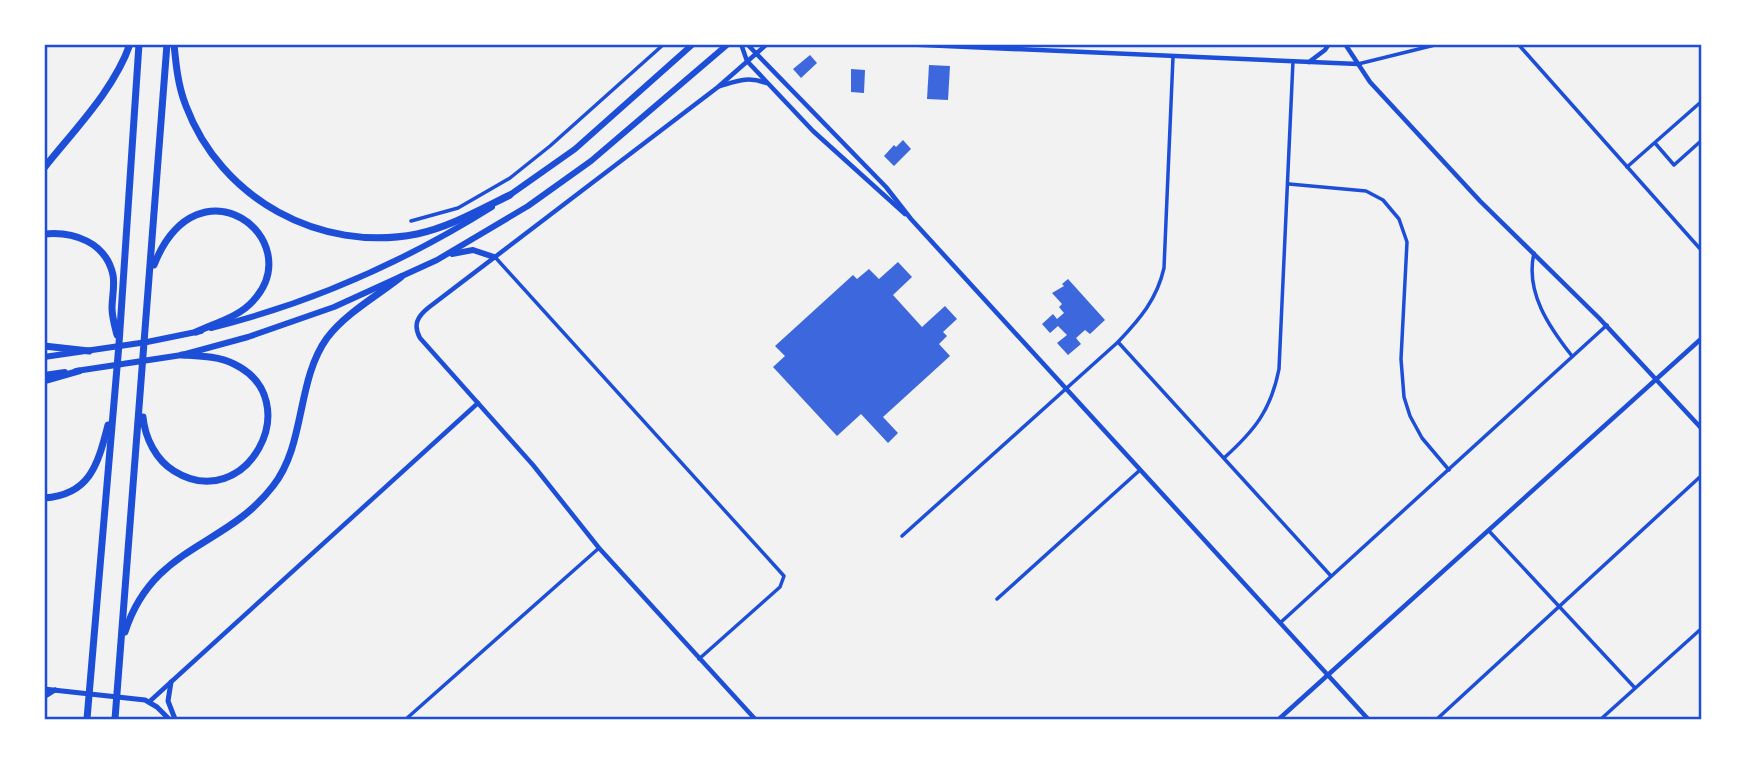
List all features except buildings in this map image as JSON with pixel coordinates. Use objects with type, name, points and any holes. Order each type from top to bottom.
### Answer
[{"type":"highway","points":[[44,168],[105,90],[121,65],[130,44]]},
{"type":"highway","points":[[87,716],[122,310],[126,214],[139,44]]},
{"type":"highway","points":[[115,717],[167,44]]},
{"type":"highway","points":[[174,44],[185,104],[209,151],[238,185],[254,198],[292,220],[346,235],[401,236],[440,227],[510,195]]},
{"type":"highway","points":[[44,357],[196,332],[273,312],[369,274],[466,223],[510,195],[583,142],[693,44]]},
{"type":"highway","points":[[44,375],[182,355],[270,330],[334,307],[437,260],[528,206],[591,161],[728,44]]},
{"type":"highway","points":[[151,272],[164,243],[180,223],[190,216],[201,212],[222,211],[246,220],[256,229],[263,241],[268,260],[263,287],[246,308],[196,332]]},
{"type":"highway","points":[[44,234],[73,234],[96,247],[105,258],[113,276],[112,312],[119,344]]},
{"type":"highway","points":[[437,260],[469,250],[477,250],[494,257]]},
{"type":"highway","points":[[120,650],[137,603],[158,574],[243,514],[272,488],[287,462],[314,365],[326,339],[349,316],[401,277]]},
{"type":"highway","points":[[44,346],[89,351]]},
{"type":"highway","points":[[141,395],[148,439],[164,464],[175,472],[198,480],[212,481],[235,474],[250,462],[263,443],[268,424],[266,404],[260,387],[250,375],[229,361],[182,355]]},
{"type":"highway","points":[[44,381],[79,371]]},
{"type":"highway","points":[[44,498],[73,490],[93,473],[99,462],[114,401]]},
{"type":"main road","points":[[171,682],[168,701],[175,719]]},
{"type":"main road","points":[[44,689],[149,702],[169,719]]},
{"type":"main road","points":[[44,697],[54,690]]},
{"type":"street","points":[[411,221],[458,208],[510,178],[550,146],[664,44]]},
{"type":"street","points":[[741,44],[747,61],[769,86],[827,145],[911,219]]},
{"type":"street","points":[[747,44],[886,187],[911,219],[1367,719]]},
{"type":"street","points":[[755,719],[599,548],[533,465],[420,338],[416,331],[416,320],[494,257],[719,87],[767,44]]},
{"type":"street","points":[[900,44],[1359,64],[1438,44]]},
{"type":"street","points":[[1309,62],[1329,44]]},
{"type":"street","points":[[1345,44],[1370,82],[1480,201],[1607,326],[1702,429]]},
{"type":"street","points":[[1518,44],[1702,251]]},
{"type":"street","points":[[902,536],[1118,342],[1147,311],[1159,287],[1164,269],[1173,57]]},
{"type":"street","points":[[1224,458],[1249,435],[1269,404],[1280,361],[1293,61]]},
{"type":"street","points":[[719,87],[748,79],[769,86]]},
{"type":"street","points":[[1627,167],[1702,101]]},
{"type":"street","points":[[1655,143],[1674,165],[1702,140]]},
{"type":"street","points":[[1289,184],[1366,191],[1383,200],[1399,219],[1407,242],[1401,359],[1405,397],[1410,416],[1422,438],[1449,470]]},
{"type":"street","points":[[1534,253],[1531,271],[1535,293],[1548,323],[1573,356]]},
{"type":"street","points":[[494,257],[781,570],[784,581],[780,587],[699,659]]},
{"type":"street","points":[[1280,623],[1607,326]]},
{"type":"street","points":[[1279,719],[1702,338]]},
{"type":"street","points":[[1118,342],[1332,576]]},
{"type":"street","points":[[149,702],[478,404]]},
{"type":"street","points":[[997,599],[1140,470]]},
{"type":"street","points":[[1437,719],[1702,475]]},
{"type":"street","points":[[1489,531],[1635,688]]},
{"type":"street","points":[[406,719],[599,548]]},
{"type":"street","points":[[1601,719],[1607,717],[1702,628]]}]
